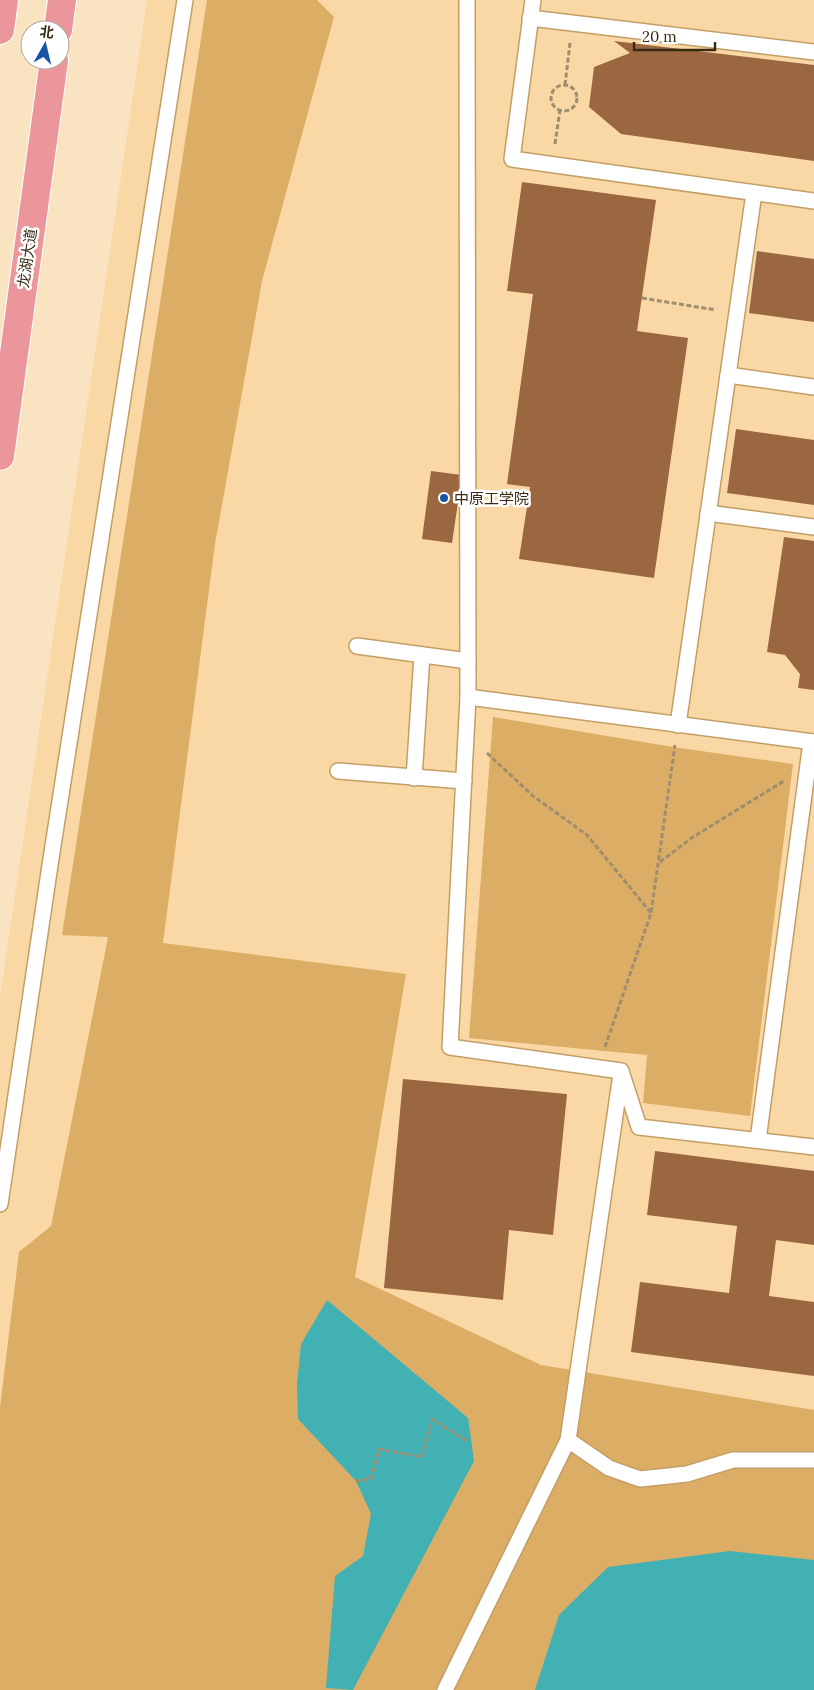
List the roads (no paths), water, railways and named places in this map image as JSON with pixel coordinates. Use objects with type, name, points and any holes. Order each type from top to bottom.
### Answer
[{"type":"highway","points":[[0,30],[4,0]]},
{"type":"highway","points":[[59,20],[62,0]]},
{"type":"highway","name":"龙湖大道","points":[[0,456],[53,70]]},
{"type":"lane","points":[[0,1204],[50,865],[185,0]]},
{"type":"lane","points":[[467,0],[468,697],[450,1047],[621,1071]]},
{"type":"lane","points":[[533,0],[512,159],[814,201]]},
{"type":"lane","points":[[530,18],[814,52]]},
{"type":"lane","points":[[678,724],[754,192]]},
{"type":"lane","points":[[728,375],[814,387]]},
{"type":"lane","points":[[708,513],[814,527]]},
{"type":"lane","points":[[357,646],[468,661]]},
{"type":"lane","points":[[414,778],[422,655]]},
{"type":"lane","points":[[468,697],[813,742],[808,766],[758,1140]]},
{"type":"lane","points":[[338,771],[464,781]]},
{"type":"lane","points":[[621,1071],[639,1127],[814,1147]]},
{"type":"lane","points":[[445,1690],[568,1440],[621,1071]]},
{"type":"lane","points":[[568,1440],[609,1468],[640,1479],[687,1474],[733,1460],[814,1460]]},
{"type":"water","points":[[327,1300],[468,1418],[474,1461],[353,1690],[326,1688],[335,1576],[363,1556],[371,1514],[356,1481],[298,1419],[297,1385],[301,1344]]},
{"type":"water","points":[[730,1551],[814,1560],[814,1690],[535,1690],[559,1615],[608,1567]]},
{"type":"place","name":"中原工学院","points":[[444,498]]}]
